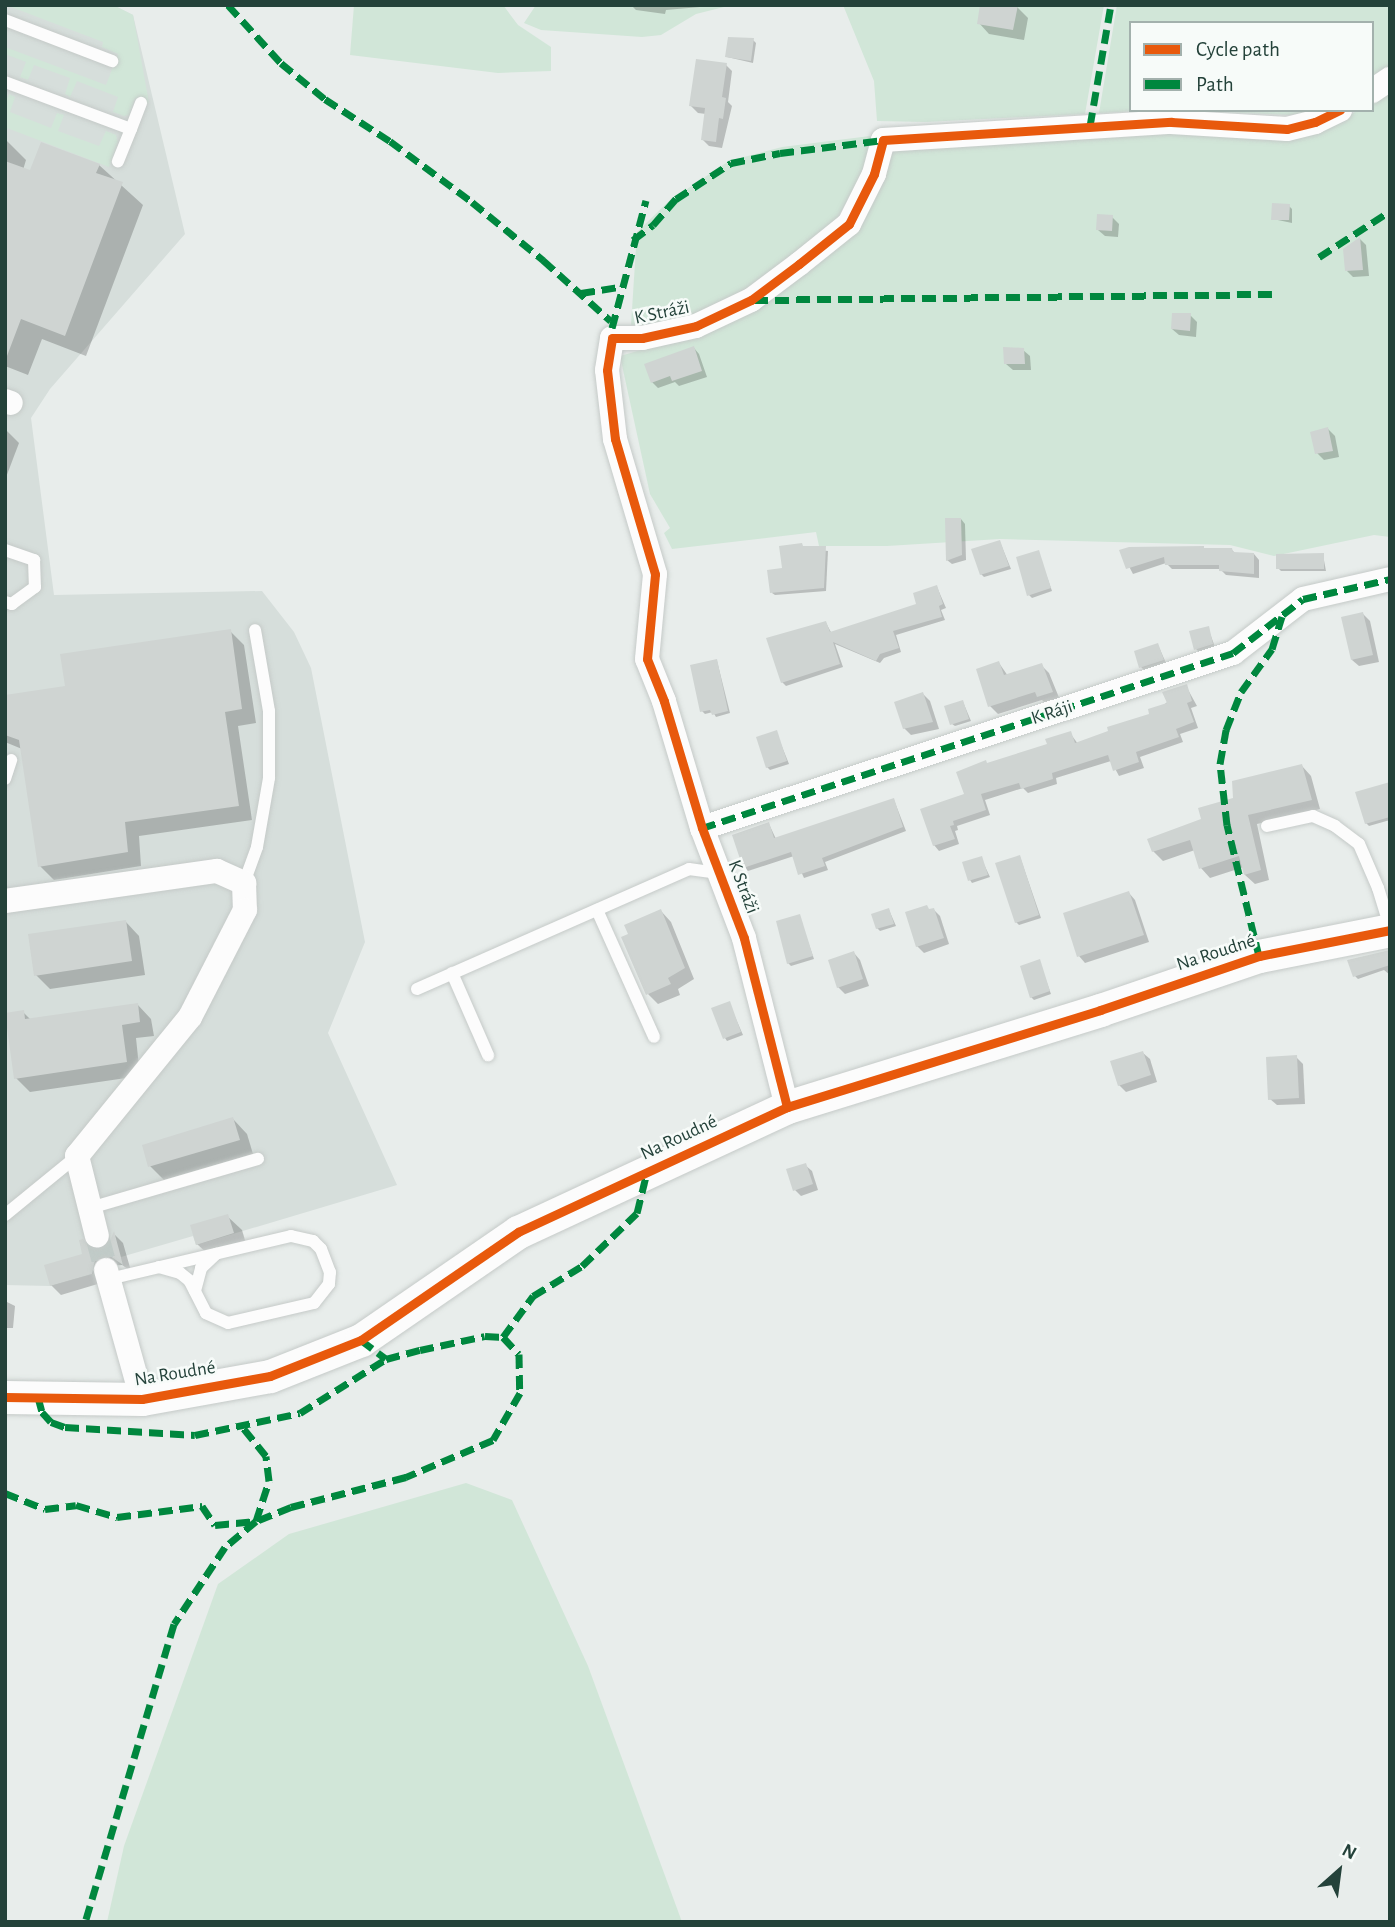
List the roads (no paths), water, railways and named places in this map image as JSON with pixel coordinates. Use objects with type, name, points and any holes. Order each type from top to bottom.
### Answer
[{"type":"street","points":[[1374,90],[1390,79]]},
{"type":"street","name":"K Stráži","points":[[787,1107],[744,937],[702,828],[664,701],[647,659],[655,574],[615,439],[607,370],[612,338],[642,338],[696,326],[751,300],[849,224],[874,174],[883,140],[1171,122],[1287,129],[1315,122],[1336,112]]},
{"type":"street","name":"K Ráji","points":[[702,828],[1233,653],[1303,599],[1390,579]]},
{"type":"street","points":[[5,901],[217,871],[244,883],[245,910],[190,1017],[77,1156],[97,1236]]},
{"type":"street","name":"Na Roudné","points":[[5,1397],[142,1399],[270,1376],[361,1340],[519,1232],[787,1107],[1100,1010],[1259,956],[1390,929]]},
{"type":"street","points":[[108,1274],[142,1399]]},
{"type":"lane","points":[[5,20],[112,61]]},
{"type":"lane","points":[[5,82],[131,129]]},
{"type":"lane","points":[[118,162],[141,103]]},
{"type":"lane","points":[[5,550],[34,560],[35,587],[12,604],[5,602]]},
{"type":"lane","points":[[244,883],[257,847],[269,778],[269,711],[255,630]]},
{"type":"lane","points":[[5,779],[11,760]]},
{"type":"lane","points":[[1267,826],[1313,816],[1335,826],[1359,844],[1378,888],[1390,929]]},
{"type":"lane","points":[[417,989],[690,869],[719,873]]},
{"type":"lane","points":[[597,910],[654,1037]]},
{"type":"lane","points":[[452,973],[488,1055]]},
{"type":"lane","points":[[5,1215],[77,1156]]},
{"type":"lane","points":[[90,1208],[258,1159]]},
{"type":"lane","points":[[108,1274],[159,1267],[291,1236],[313,1241],[328,1259],[328,1284],[314,1303],[302,1308],[228,1324],[206,1313],[195,1292],[180,1273],[159,1267]]},
{"type":"lane","points":[[195,1292],[201,1268],[218,1253]]},
{"type":"tunnel","points":[[97,1236],[106,1270]]}]
